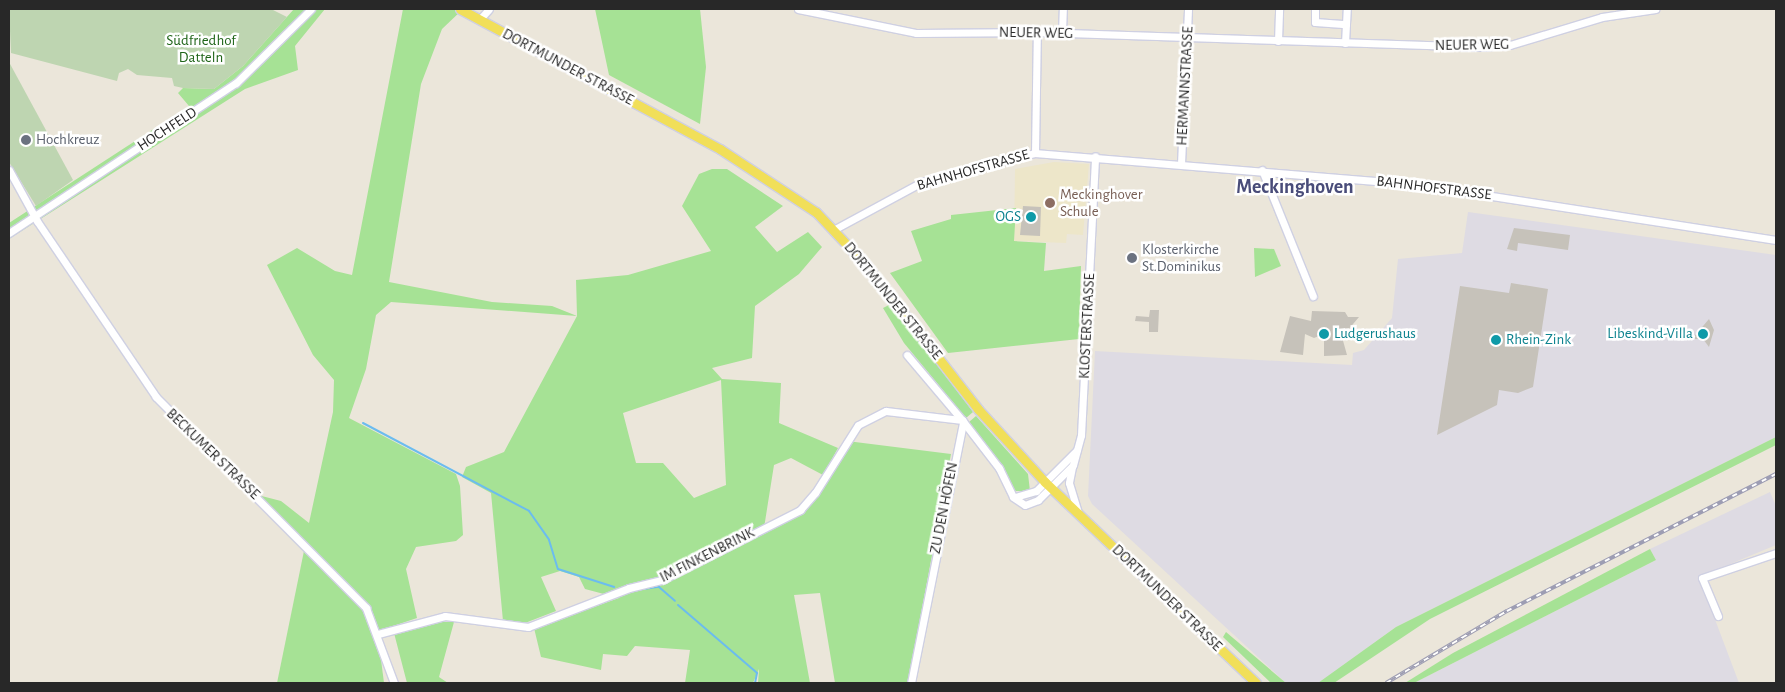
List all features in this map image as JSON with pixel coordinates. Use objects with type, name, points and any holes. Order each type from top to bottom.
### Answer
[{"type":"main road","name":"DORTMUNDER STRASSE","points":[[460,9],[782,186],[835,229],[978,410],[1048,485],[1256,683]]},
{"type":"street","name":"HOCHFELD","points":[[9,233],[236,83],[311,9]]},
{"type":"street","points":[[480,19],[489,9]]},
{"type":"street","name":"NEUER WEG","points":[[798,9],[894,32],[1037,32],[1345,43],[1510,45],[1602,17],[1655,9]]},
{"type":"street","points":[[1062,33],[1063,9]]},
{"type":"street","name":"HERMANNSTRASSE","points":[[1181,164],[1188,9]]},
{"type":"street","points":[[1278,40],[1279,9]]},
{"type":"street","points":[[1315,9],[1315,22],[1346,24]]},
{"type":"street","points":[[1345,43],[1347,9]]},
{"type":"street","points":[[1035,153],[1037,32]]},
{"type":"street","name":"BAHNHOFSTRASSE","points":[[835,229],[922,182],[1035,153],[1262,170],[1476,192],[1776,240]]},
{"type":"street","name":"KLOSTERSTRASSE","points":[[1078,512],[1069,483],[1083,423],[1095,156]]},
{"type":"street","name":"BECKUMER STRASSE","points":[[9,170],[34,216],[156,397],[366,608],[378,634],[394,683]]},
{"type":"street","points":[[1262,170],[1313,296]]},
{"type":"street","points":[[907,355],[999,468],[1013,497],[1025,504],[1038,500],[1076,451]]},
{"type":"street","name":"IM FINKENBRINK","points":[[378,634],[445,616],[528,627],[629,588],[664,580],[806,505],[845,442],[868,417],[894,410],[962,421]]},
{"type":"street","name":"ZU DEN HÖFEN","points":[[911,683],[962,421]]},
{"type":"street","points":[[1048,485],[1073,465]]},
{"type":"street","points":[[1718,616],[1702,578],[1776,553]]},
{"type":"shaded area","name":"Meckinghover Schule","points":[[1054,162],[1089,164],[1083,235],[1067,234],[1066,243],[1014,241],[1015,169]]},
{"type":"shaded area","name":"Rhein-Zink","points":[[1468,212],[1776,255],[1776,437],[1396,627],[1320,682],[1286,683],[1092,504],[1088,496],[1095,351],[1352,365],[1353,353],[1364,350],[1392,318],[1398,259],[1462,253]]},
{"type":"shaded area","points":[[1770,492],[1776,506],[1776,545],[1699,577],[1739,683],[1414,683],[1656,560],[1650,549]]},
{"type":"green space","name":"Südfriedhof Datteln","points":[[9,9],[271,9],[287,17],[243,66],[214,89],[174,86],[172,78],[137,75],[128,69],[119,73],[117,81],[11,53]]},
{"type":"green space","points":[[294,9],[325,9],[295,46],[298,70],[245,89],[9,239],[9,223],[189,106],[178,93],[183,88],[214,89],[243,66]]},
{"type":"green space","points":[[403,9],[462,10],[442,29],[421,84],[389,282],[492,302],[552,306],[577,316],[391,302],[376,315],[366,369],[349,418],[456,474],[460,486],[463,535],[456,541],[416,547],[406,569],[417,618],[378,631],[367,607],[254,494],[281,501],[309,523],[333,412],[334,380],[313,355],[267,265],[297,248],[335,271],[352,275]]},
{"type":"green space","points":[[595,9],[700,9],[706,67],[700,124],[609,75]]},
{"type":"green space","points":[[9,62],[73,180],[36,206],[9,162]]},
{"type":"green space","points":[[712,169],[727,169],[783,206],[755,227],[777,252],[808,232],[822,247],[799,274],[755,306],[752,358],[712,368],[722,379],[781,383],[779,423],[838,448],[823,475],[791,458],[774,465],[764,528],[799,512],[847,441],[951,454],[908,683],[835,683],[820,593],[794,595],[810,683],[758,683],[759,669],[753,683],[685,683],[690,650],[635,646],[627,656],[603,654],[601,670],[541,657],[534,628],[619,598],[585,589],[579,577],[560,571],[541,577],[556,611],[525,623],[503,621],[491,493],[462,477],[466,467],[504,452],[577,316],[576,280],[628,275],[711,251],[682,206],[699,174]],"holes":[[[721,380],[726,485],[694,498],[663,463],[636,463],[623,413]]]},
{"type":"green space","points":[[1016,208],[1014,241],[1046,243],[1044,271],[1081,266],[1079,339],[948,353],[890,273],[922,261],[911,231],[951,219],[951,215]]},
{"type":"green space","points":[[1254,248],[1274,249],[1281,266],[1255,277]]},
{"type":"green space","points":[[891,304],[973,412],[966,418],[904,343],[883,308]]},
{"type":"green space","points":[[976,416],[1028,474],[1030,491],[1014,491],[997,458],[969,422]]},
{"type":"green space","points":[[1776,437],[1776,445],[1430,619],[1334,683],[1318,683],[1396,627]]},
{"type":"green space","points":[[305,546],[364,610],[379,644],[384,683],[277,683]]},
{"type":"green space","points":[[1650,549],[1656,560],[1414,683],[1405,683],[1453,653]]},
{"type":"green space","points":[[435,622],[454,622],[439,677],[448,683],[407,683],[394,633]]},
{"type":"green space","points":[[1226,632],[1286,683],[1271,683],[1223,637]]},
{"type":"building","name":"OGS","points":[[1023,206],[1041,207],[1040,236],[1020,235]]},
{"type":"building","points":[[1514,228],[1570,235],[1568,250],[1518,243],[1517,251],[1507,249]]},
{"type":"building","name":"Rhein-Zink","points":[[1511,283],[1548,289],[1533,387],[1518,393],[1499,390],[1497,405],[1437,435],[1460,286],[1509,293]]},
{"type":"building","points":[[1150,310],[1159,310],[1158,332],[1149,332],[1149,322],[1135,321],[1136,316],[1149,317]]},
{"type":"building","name":"Ludgerushaus","points":[[1312,311],[1345,312],[1348,317],[1359,317],[1342,337],[1347,355],[1324,356],[1324,334],[1314,338],[1305,334],[1303,355],[1280,352],[1290,316],[1311,321]]},
{"type":"building","name":"Libeskind-Villa","points":[[1709,319],[1714,330],[1709,347],[1703,339],[1692,339]]},
{"type":"waterway","points":[[363,423],[529,511],[549,540],[558,569],[614,587]]},
{"type":"waterway","points":[[629,591],[659,587],[675,601]]},
{"type":"waterway","points":[[678,605],[757,673],[755,683]]},
{"type":"railway","points":[[1386,683],[1507,611],[1776,474]]},
{"type":"place","name":"Hochkreuz","points":[[26,140]]},
{"type":"place","name":"Meckinghover Schule","points":[[1050,203]]},
{"type":"place","name":"OGS","points":[[1031,217]]},
{"type":"place","name":"Klosterkirche St.Dominikus","points":[[1132,258]]},
{"type":"place","name":"Ludgerushaus","points":[[1324,334]]},
{"type":"place","name":"Libeskind-Villa","points":[[1703,334]]},
{"type":"place","name":"Rhein-Zink","points":[[1496,340]]},
{"type":"district","name":"Meckinghoven","points":[[1295,187]]}]
